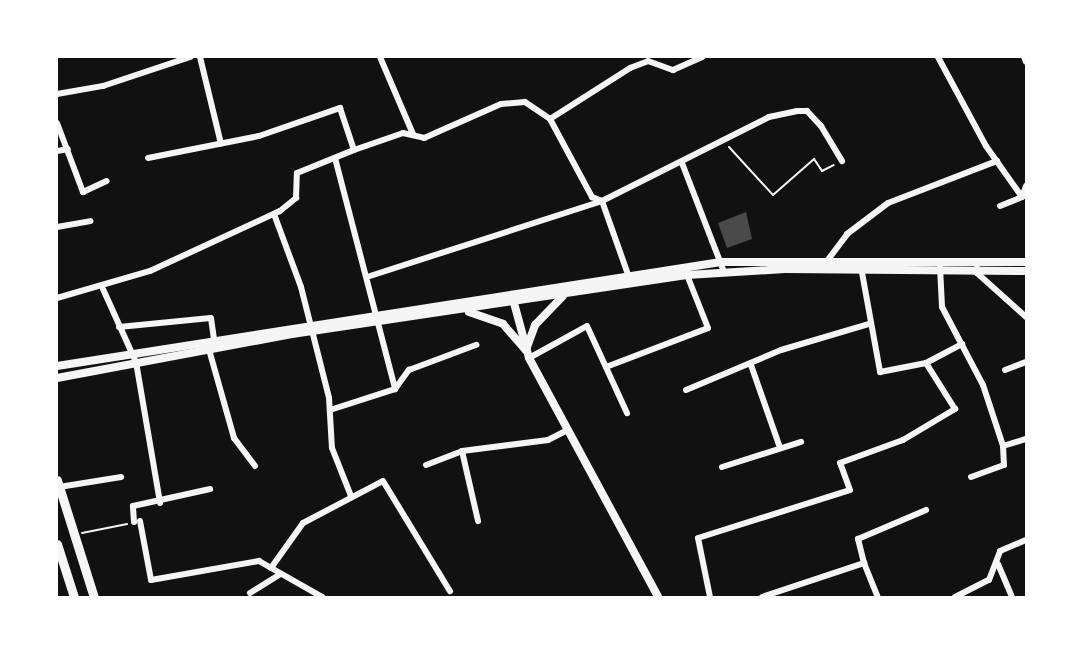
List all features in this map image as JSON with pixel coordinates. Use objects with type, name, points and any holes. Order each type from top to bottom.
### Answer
[{"type":"main road","points":[[58,484],[94,597]]},
{"type":"main road","points":[[57,544],[74,597]]},
{"type":"street","points":[[57,94],[190,57]]},
{"type":"street","points":[[200,57],[221,144]]},
{"type":"street","points":[[380,57],[413,134]]},
{"type":"street","points":[[550,119],[630,68],[648,61],[674,70],[702,57]]},
{"type":"street","points":[[938,57],[997,160],[1023,197]]},
{"type":"street","points":[[1024,57],[1026,62]]},
{"type":"street","points":[[57,298],[104,289],[274,214],[296,198],[297,173],[354,150],[413,134],[424,138],[501,104],[525,102],[550,119],[592,197],[602,201],[631,284]]},
{"type":"street","points":[[148,158],[221,144],[340,108],[354,150]]},
{"type":"street","points":[[370,276],[602,201],[726,143],[769,117],[807,111],[842,161]]},
{"type":"street","points":[[57,123],[83,192],[107,181]]},
{"type":"street","points":[[57,152],[68,148]]},
{"type":"street","points":[[335,158],[380,314],[379,324],[395,389]]},
{"type":"street","points":[[827,261],[847,234],[888,203],[997,160]]},
{"type":"street","points":[[682,163],[724,272]]},
{"type":"street","points":[[1023,197],[1026,186]]},
{"type":"street","points":[[1000,206],[1023,197]]},
{"type":"street","points":[[274,214],[312,328],[330,410],[332,448],[351,496]]},
{"type":"street","points":[[57,227],[90,221]]},
{"type":"street","points":[[861,261],[860,271],[869,324],[880,372],[893,372],[926,363],[962,344]]},
{"type":"street","points":[[57,366],[312,328],[380,314],[627,274],[721,262],[861,261],[940,267],[977,273],[1026,271]]},
{"type":"street","points":[[312,328],[379,324],[464,312],[687,275],[724,272],[860,271],[1026,262]]},
{"type":"street","points":[[977,273],[978,263]]},
{"type":"street","points":[[940,267],[942,307],[983,384],[1003,446],[1004,465],[971,477]]},
{"type":"street","points":[[977,273],[1026,317]]},
{"type":"street","points":[[606,368],[708,328],[687,275]]},
{"type":"street","points":[[527,354],[535,325],[581,282]]},
{"type":"street","points":[[104,289],[130,354],[136,362],[155,450],[160,503]]},
{"type":"street","points":[[450,303],[464,312],[503,324],[527,354],[658,597]]},
{"type":"street","points":[[514,303],[527,354]]},
{"type":"street","points":[[119,327],[211,318],[210,343],[234,438],[255,466]]},
{"type":"street","points":[[686,390],[751,365],[781,350],[869,324]]},
{"type":"street","points":[[527,354],[587,326],[627,413]]},
{"type":"street","points":[[57,378],[136,362],[210,343]]},
{"type":"street","points":[[330,410],[395,389],[409,370],[476,345]]},
{"type":"street","points":[[1005,370],[1026,362]]},
{"type":"street","points":[[710,597],[698,538],[850,490],[840,463],[903,440],[955,409],[926,363]]},
{"type":"street","points":[[751,365],[780,448]]},
{"type":"street","points":[[426,465],[462,451],[548,440],[568,430]]},
{"type":"street","points":[[1003,446],[1026,439]]},
{"type":"street","points":[[722,467],[801,442]]},
{"type":"street","points":[[462,451],[478,521]]},
{"type":"street","points":[[58,484],[121,477]]},
{"type":"street","points":[[271,568],[303,523],[383,481],[450,591]]},
{"type":"street","points":[[210,489],[160,503],[133,506],[151,580],[259,561],[322,597]]},
{"type":"street","points":[[878,597],[864,563],[858,539],[926,510]]},
{"type":"street","points":[[955,597],[968,595],[989,580],[998,564],[1000,551],[1026,540]]},
{"type":"street","points":[[762,597],[864,563]]},
{"type":"street","points":[[998,564],[1012,597]]},
{"type":"street","points":[[250,593],[281,574]]},
{"type":"path","points":[[726,143],[773,195],[814,159],[822,171],[842,161]]},
{"type":"path","points":[[74,534],[137,522]]},
{"type":"building","points":[[746,212],[752,239],[727,248],[718,223]]}]
